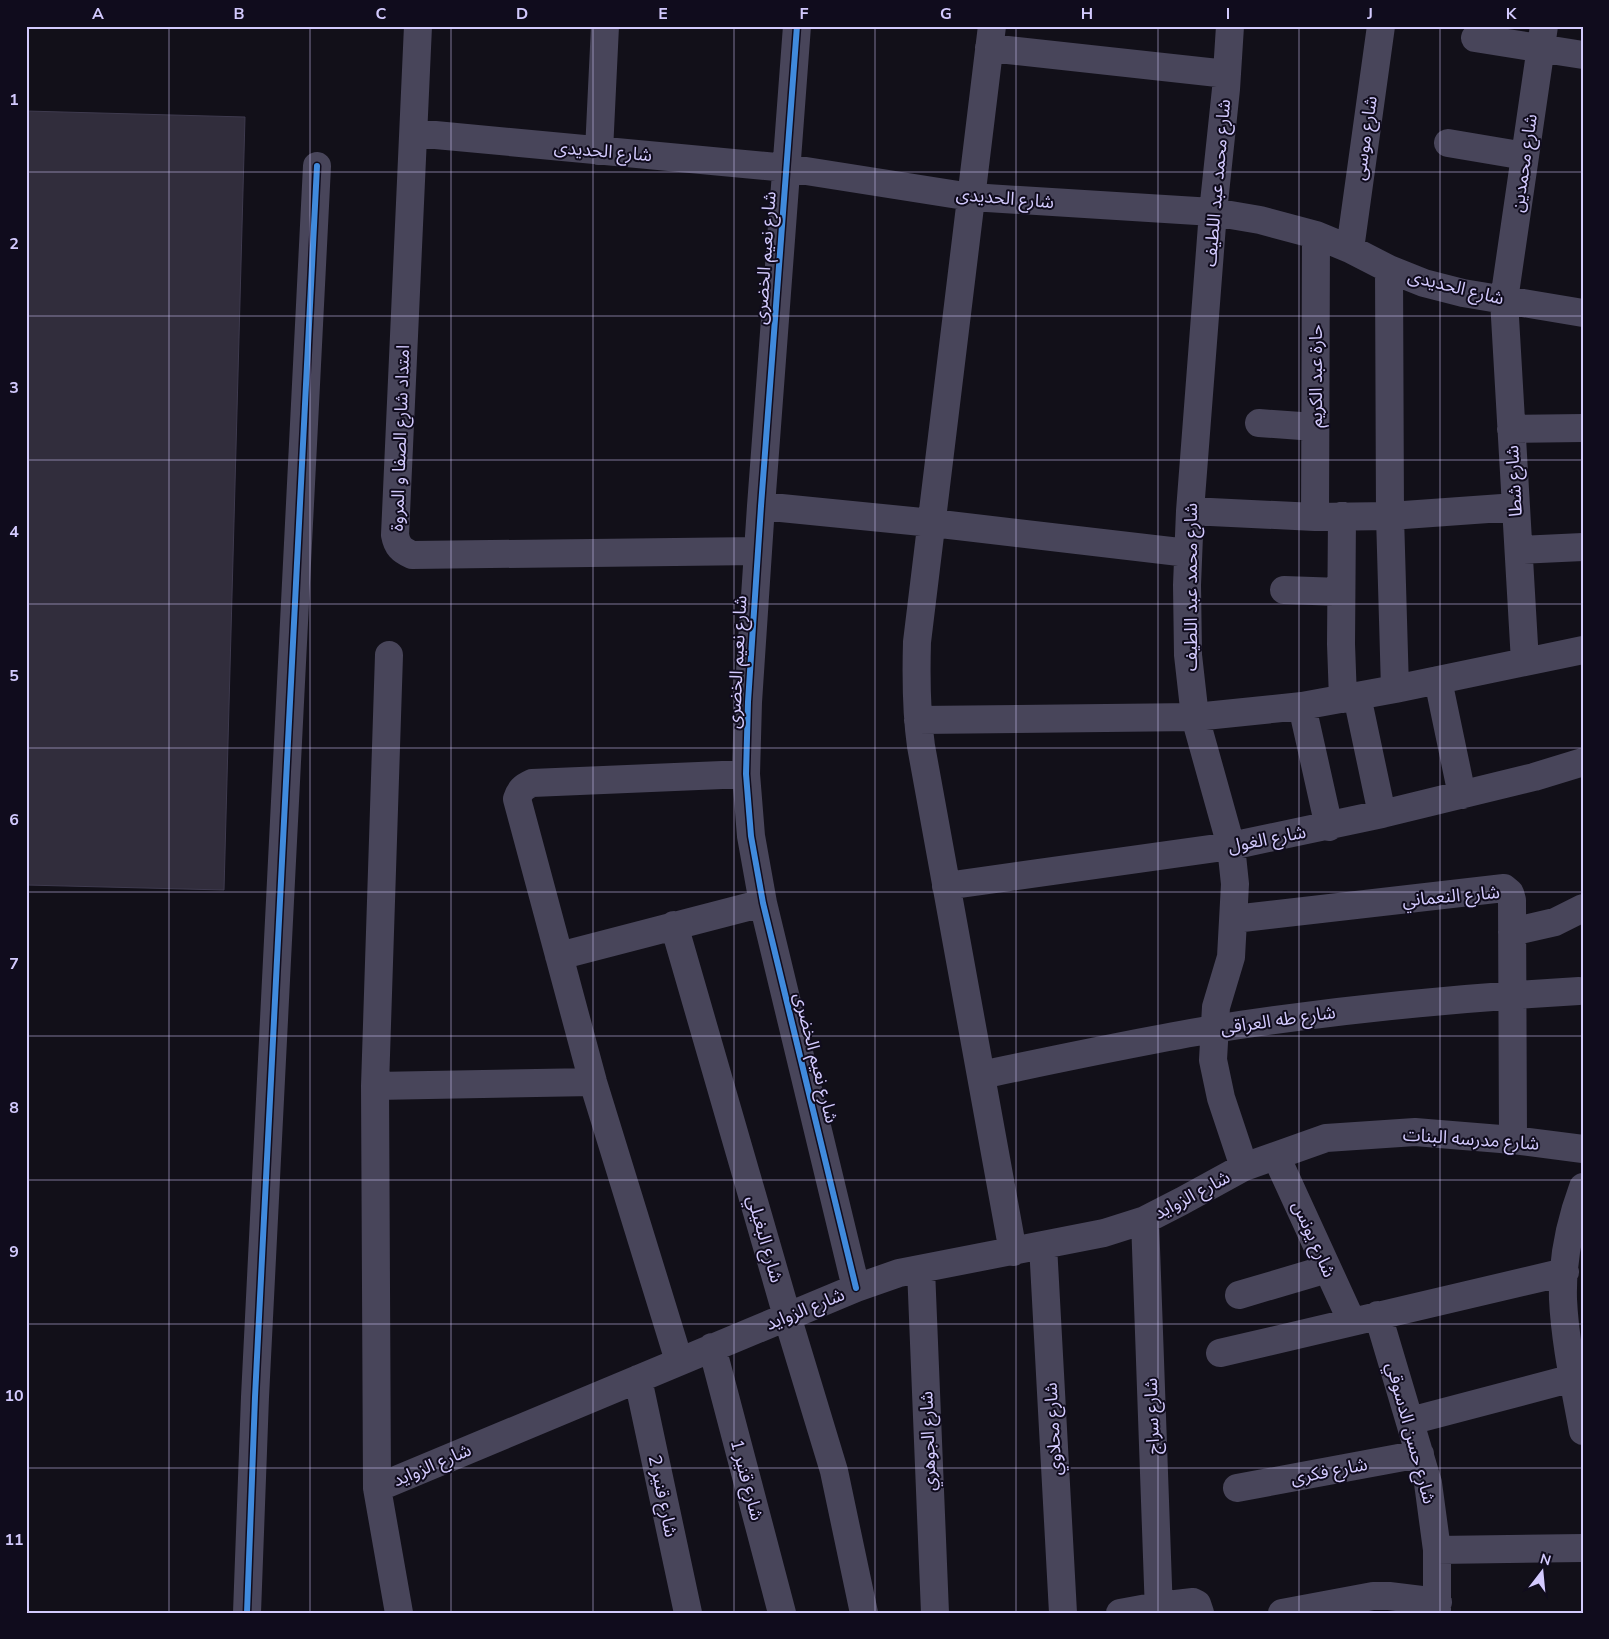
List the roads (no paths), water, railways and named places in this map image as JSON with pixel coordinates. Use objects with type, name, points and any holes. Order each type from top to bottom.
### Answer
[{"type":"street","name":"امتداد شارع الصفا و المروة","points":[[418,26],[395,535],[397,544],[403,551],[412,555],[758,551]]},
{"type":"street","points":[[599,151],[605,26]]},
{"type":"street","name":"شارع نعيم الخضرى","points":[[796,26],[761,506],[748,702],[746,774],[751,836],[763,903],[856,1288]]},
{"type":"street","name":"شارع محمد عبد اللطيف","points":[[1230,26],[1213,212],[1190,511],[1188,655],[1195,717],[1231,846],[1235,884],[1231,957],[1216,1007],[1213,1060],[1220,1098],[1244,1167]]},
{"type":"street","name":"شارع موسى","points":[[1350,249],[1380,26]]},
{"type":"street","points":[[1012,1252],[918,720],[916,681],[917,642],[991,37],[1227,74]]},
{"type":"street","points":[[1475,38],[1542,37],[1583,54]]},
{"type":"street","name":"شارع محمدين","points":[[1504,300],[1542,37]]},
{"type":"street","name":"شارع الحديدى","points":[[414,133],[786,168],[972,197],[1213,212],[1260,220],[1316,235],[1350,249],[1389,270],[1432,285],[1463,293],[1583,313]]},
{"type":"street","points":[[1448,143],[1525,156]]},
{"type":"street","points":[[247,1613],[255,1397],[317,166]]},
{"type":"street","name":"حارة عبد الكريم","points":[[1315,517],[1316,235]]},
{"type":"street","points":[[1389,270],[1390,516],[1395,689]]},
{"type":"street","name":"شارع شطا","points":[[1504,300],[1525,662]]},
{"type":"street","points":[[1259,423],[1315,427]]},
{"type":"street","points":[[1511,429],[1583,428]]},
{"type":"street","points":[[761,506],[932,523],[1188,553]]},
{"type":"street","points":[[1190,511],[1315,517],[1390,516],[1516,507]]},
{"type":"street","points":[[1342,516],[1341,644],[1350,697],[1382,814]]},
{"type":"street","points":[[1518,550],[1583,547]]},
{"type":"street","points":[[1284,590],[1341,592]]},
{"type":"street","points":[[918,720],[1195,717],[1302,706],[1395,689],[1583,650]]},
{"type":"street","points":[[389,655],[375,1086],[377,1488],[398,1613]]},
{"type":"street","points":[[1438,680],[1462,795]]},
{"type":"street","points":[[1302,706],[1329,826]]},
{"type":"street","name":"شارع الغول","points":[[946,886],[1231,846],[1329,826],[1462,795],[1534,777],[1583,762]]},
{"type":"street","points":[[679,1361],[593,1082],[517,799],[519,791],[524,786],[532,783],[746,774]]},
{"type":"street","name":"شارع النعماني","points":[[1234,919],[1504,888],[1510,893],[1512,900],[1513,1140]]},
{"type":"street","points":[[559,956],[763,903]]},
{"type":"street","points":[[1512,932],[1555,922],[1583,908]]},
{"type":"street","name":"شارع البغيلي","points":[[674,925],[787,1316],[834,1471],[864,1613]]},
{"type":"street","name":"شارع طه العراقى","points":[[981,1076],[1097,1050],[1214,1029],[1362,1009],[1512,995],[1579,991]]},
{"type":"street","points":[[375,1086],[593,1082]]},
{"type":"street","name":"شارع مدرسه البنات","points":[[1244,1167],[1326,1138],[1415,1132],[1513,1140],[1583,1149]]},
{"type":"street","name":"شارع يونس","points":[[1276,1156],[1352,1322]]},
{"type":"street","name":"شارع الزوايد","points":[[377,1488],[856,1288],[899,1273],[1104,1234],[1145,1220],[1244,1167]]},
{"type":"street","points":[[1580,1200],[1567,1248],[1563,1298],[1575,1361],[1583,1431]]},
{"type":"street","name":"شارع سراج","points":[[1145,1220],[1159,1609]]},
{"type":"street","name":"شارع محلاوي","points":[[1043,1246],[1063,1613]]},
{"type":"street","name":"شارع الجوهري","points":[[921,1269],[936,1613]]},
{"type":"street","points":[[1239,1295],[1327,1269]]},
{"type":"street","points":[[1220,1353],[1565,1272]]},
{"type":"street","name":"شارع حسن الدسوقي","points":[[1378,1315],[1428,1482],[1437,1550],[1438,1607]]},
{"type":"street","name":"شارع قنير 1","points":[[712,1347],[782,1613]]},
{"type":"street","points":[[1410,1421],[1575,1361]]},
{"type":"street","name":"شارع قنير 2","points":[[638,1379],[688,1613]]},
{"type":"street","name":"شارع فكرى","points":[[1237,1488],[1420,1454]]},
{"type":"street","points":[[1437,1550],[1583,1548]]},
{"type":"street","points":[[1282,1613],[1373,1596],[1389,1596],[1438,1607]]},
{"type":"street","points":[[1120,1613],[1159,1609],[1193,1602],[1197,1604],[1200,1613]]}]
